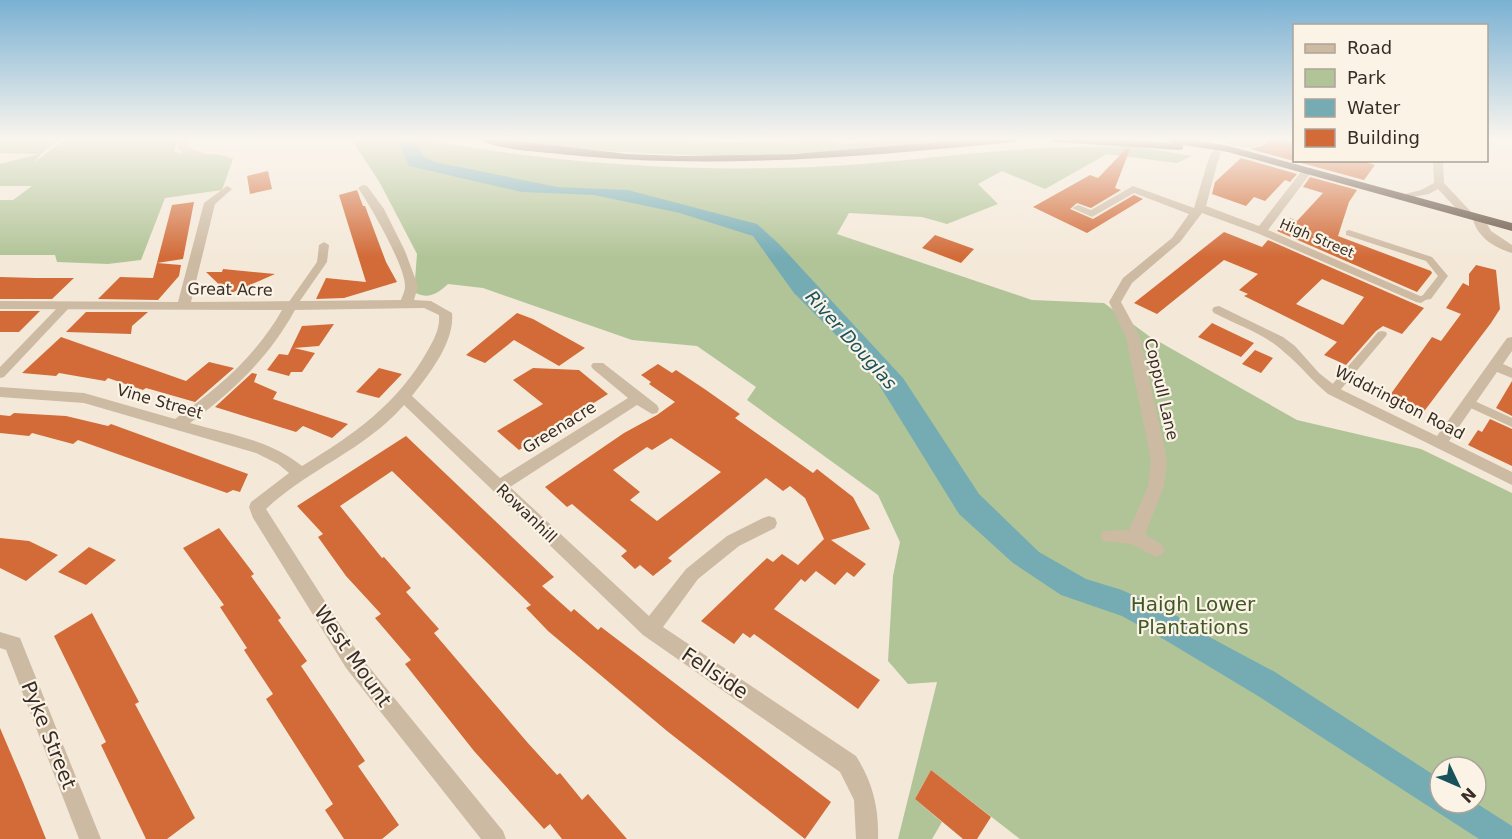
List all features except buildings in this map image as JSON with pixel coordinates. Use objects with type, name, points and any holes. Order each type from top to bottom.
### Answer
[{"type":"highway","points":[[1337,178],[1512,227]]},
{"type":"street","name":"Coppull Lane","points":[[1135,537],[1156,486],[1159,460],[1132,337],[1115,302],[1127,280],[1176,240],[1198,211],[1208,178]]},
{"type":"street","points":[[1261,231],[1303,178]]},
{"type":"street","points":[[1439,178],[1439,184],[1474,217],[1487,234],[1512,249]]},
{"type":"street","points":[[1405,197],[1425,192],[1439,184]]},
{"type":"street","points":[[363,188],[378,209],[399,251],[412,286],[406,305]]},
{"type":"street","points":[[184,305],[210,203],[227,189]]},
{"type":"street","name":"High Street","points":[[1078,208],[1092,214],[1133,189],[1261,231],[1421,299]]},
{"type":"street","name":"Great Acre","points":[[0,305],[426,304],[445,313],[447,326],[404,398]]},
{"type":"street","points":[[179,424],[218,396],[254,364],[277,333],[291,306]]},
{"type":"street","name":"Widdrington Road","points":[[1219,310],[1241,315],[1278,340],[1290,349],[1314,376],[1333,391],[1512,479]]},
{"type":"street","points":[[1440,443],[1512,341]]},
{"type":"street","points":[[598,366],[652,409]]},
{"type":"street","points":[[1495,366],[1512,373]]},
{"type":"street","name":"Vine Street","points":[[0,392],[84,398],[261,449],[284,460],[301,474]]},
{"type":"street","points":[[301,474],[351,443],[404,398]]},
{"type":"street","name":"Rowanhill","points":[[404,398],[650,629]]},
{"type":"street","name":"Greenacre","points":[[499,486],[638,398]]},
{"type":"street","name":"West Mount","points":[[301,474],[272,491],[257,507],[261,518],[353,662],[495,839]]},
{"type":"street","points":[[650,629],[692,574],[734,541],[769,524]]},
{"type":"street","points":[[1109,536],[1135,537],[1156,550]]},
{"type":"street","name":"Fellside","points":[[650,629],[848,764],[860,781],[868,810],[867,839]]},
{"type":"street","name":"Pyke Street","points":[[0,640],[13,644],[90,839]]},
{"type":"lane","points":[[1349,233],[1429,260],[1443,276],[1427,297],[1421,299]]},
{"type":"lane","points":[[291,306],[322,262],[324,245]]},
{"type":"lane","points":[[0,374],[65,306]]},
{"type":"lane","points":[[1333,391],[1382,334]]},
{"type":"lane","points":[[1468,402],[1512,423]]},
{"type":"green space","points":[[0,178],[226,178],[222,190],[165,198],[141,260],[108,264],[57,262],[55,255],[0,255],[0,200],[13,200],[32,186],[0,186]]},
{"type":"green space","name":"Haigh Lower Plantations","points":[[377,178],[989,178],[978,184],[998,204],[947,224],[922,217],[849,213],[837,234],[1032,300],[1104,303],[1149,336],[1297,420],[1421,449],[1512,493],[1512,839],[1020,839],[931,770],[915,799],[942,822],[932,839],[898,839],[937,682],[908,684],[888,661],[893,576],[900,542],[878,495],[747,400],[756,387],[697,346],[632,340],[483,288],[448,284],[432,295],[424,296],[414,292],[417,254]]},
{"type":"green space","name":"Haigh Lower Plantations","points":[[1019,178],[1064,178],[1045,189]]},
{"type":"water","name":"River Douglas","points":[[462,178],[514,178],[557,187],[628,190],[757,224],[779,244],[903,378],[979,494],[1039,552],[1086,579],[1122,590],[1177,616],[1200,632],[1275,672],[1428,771],[1428,806],[1258,696],[1165,640],[1122,616],[1061,595],[1013,563],[959,514],[868,367],[794,293],[753,236],[680,213],[594,195],[522,192]]},
{"type":"water","name":"River Douglas","points":[[1488,811],[1512,826],[1512,839],[1479,839],[1442,815],[1488,815]]}]
